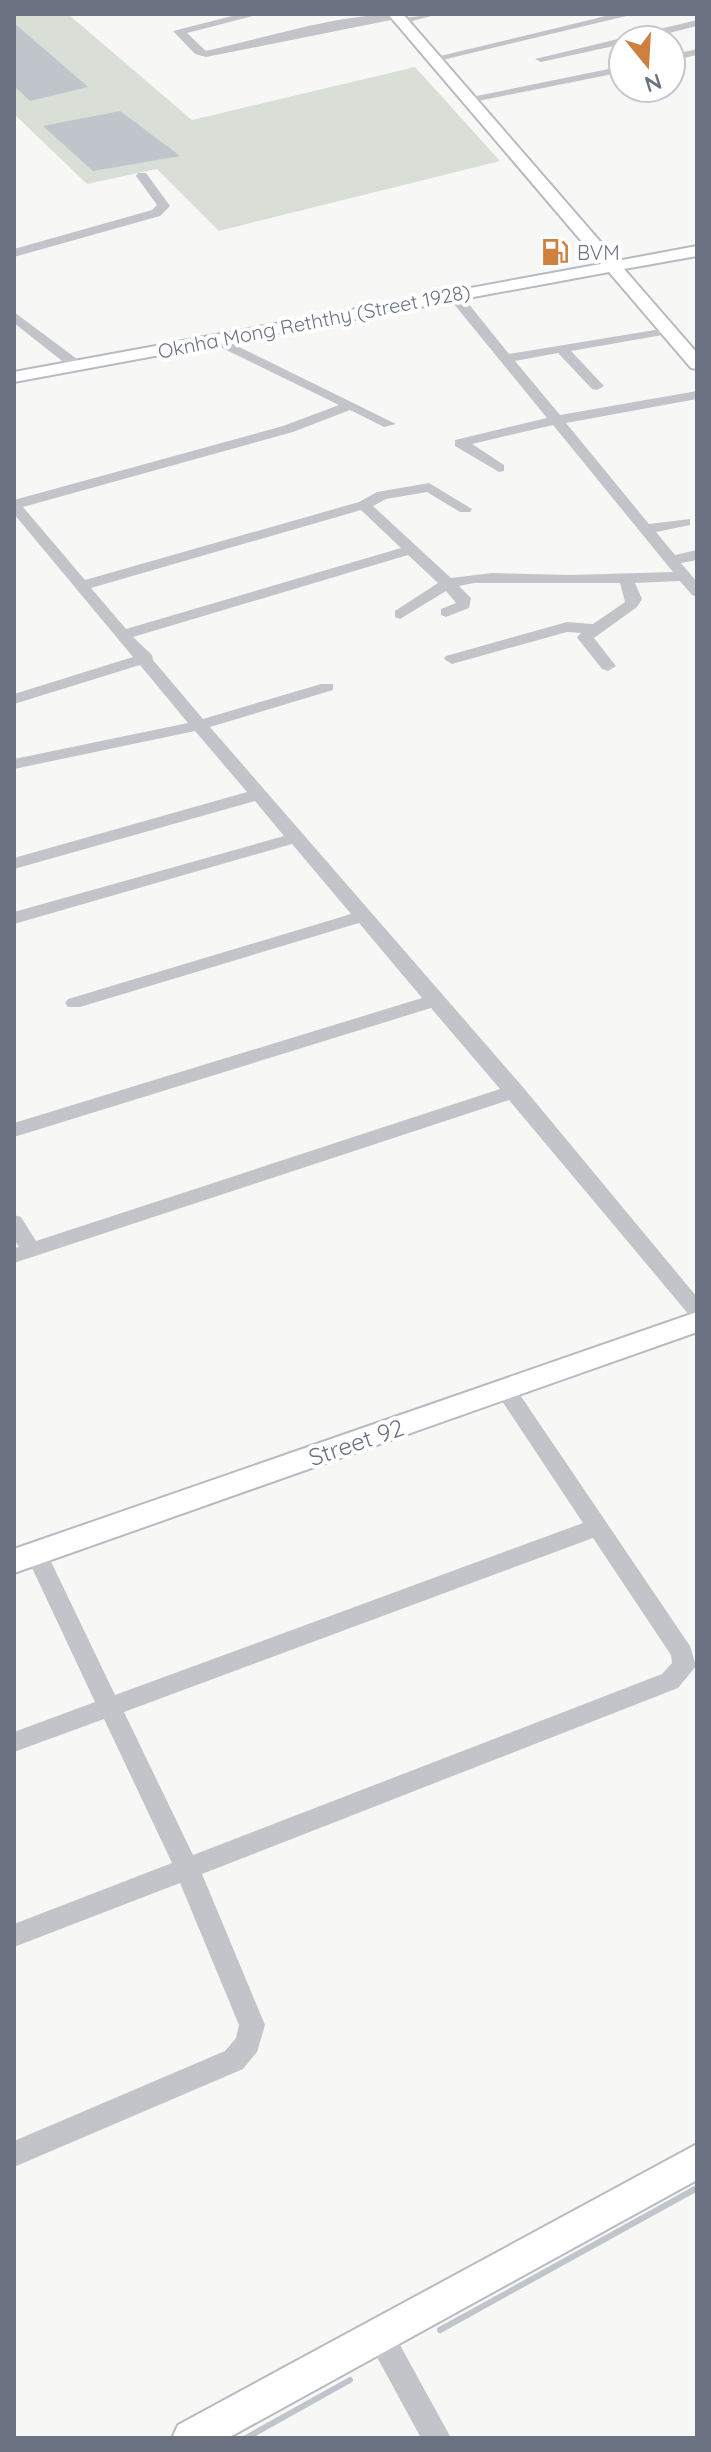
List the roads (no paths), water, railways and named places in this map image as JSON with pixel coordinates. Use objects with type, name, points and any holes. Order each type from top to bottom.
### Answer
[{"type":"main road","points":[[398,17],[697,364]]},
{"type":"main road","name":"Oknha Mong Reththy (Street 1928)","points":[[14,377],[697,251]]},
{"type":"main road","name":"Street 92","points":[[25,1557],[697,1322]]},
{"type":"main road","points":[[191,2438],[697,2161]]},
{"type":"street","points":[[255,14],[179,31],[199,52],[206,54],[344,24],[433,14]]},
{"type":"street","points":[[575,14],[607,33]]},
{"type":"street","points":[[434,59],[629,14]]},
{"type":"street","points":[[541,59],[607,45]]},
{"type":"street","points":[[468,99],[607,72]]},
{"type":"street","points":[[14,253],[156,213],[164,206],[142,176]]},
{"type":"street","points":[[454,295],[697,592]]},
{"type":"street","points":[[14,316],[76,365]]},
{"type":"street","points":[[507,358],[668,330]]},
{"type":"street","points":[[217,340],[389,424]]},
{"type":"street","points":[[562,349],[597,386]]},
{"type":"street","points":[[499,468],[460,443],[557,420],[697,395]]},
{"type":"street","points":[[349,406],[288,429],[14,505],[295,838],[515,1091],[697,1311]]},
{"type":"street","points":[[81,586],[364,505],[382,495],[422,487],[465,509]]},
{"type":"street","points":[[364,505],[463,598],[464,605],[446,612]]},
{"type":"street","points":[[647,529],[685,522]]},
{"type":"street","points":[[125,634],[409,550]]},
{"type":"street","points":[[672,560],[697,555]]},
{"type":"street","points":[[400,614],[414,602],[449,584],[481,575],[552,580],[684,576]]},
{"type":"street","points":[[608,666],[585,641],[586,633],[632,604],[634,599],[625,578]]},
{"type":"street","points":[[452,659],[567,627],[594,629]]},
{"type":"street","points":[[14,699],[146,658]]},
{"type":"street","points":[[14,764],[200,725],[327,687]]},
{"type":"street","points":[[14,864],[259,794]]},
{"type":"street","points":[[14,918],[295,838]]},
{"type":"street","points":[[74,1003],[362,916]]},
{"type":"street","points":[[14,1130],[435,1000]]},
{"type":"street","points":[[14,1222],[23,1253],[515,1091]]},
{"type":"street","points":[[14,1936],[670,1681],[691,1664],[505,1389]]},
{"type":"street","points":[[14,1742],[597,1527]]},
{"type":"street","points":[[14,2154],[234,2060],[248,2043],[252,2025],[187,1869],[110,1707],[25,1557]]},
{"type":"street","points":[[379,2335],[437,2438]]},
{"type":"waterway","points":[[440,2330],[697,2188]]},
{"type":"waterway","points":[[246,2438],[350,2380]]},
{"type":"place","name":"BVM","points":[[555,252]]}]
